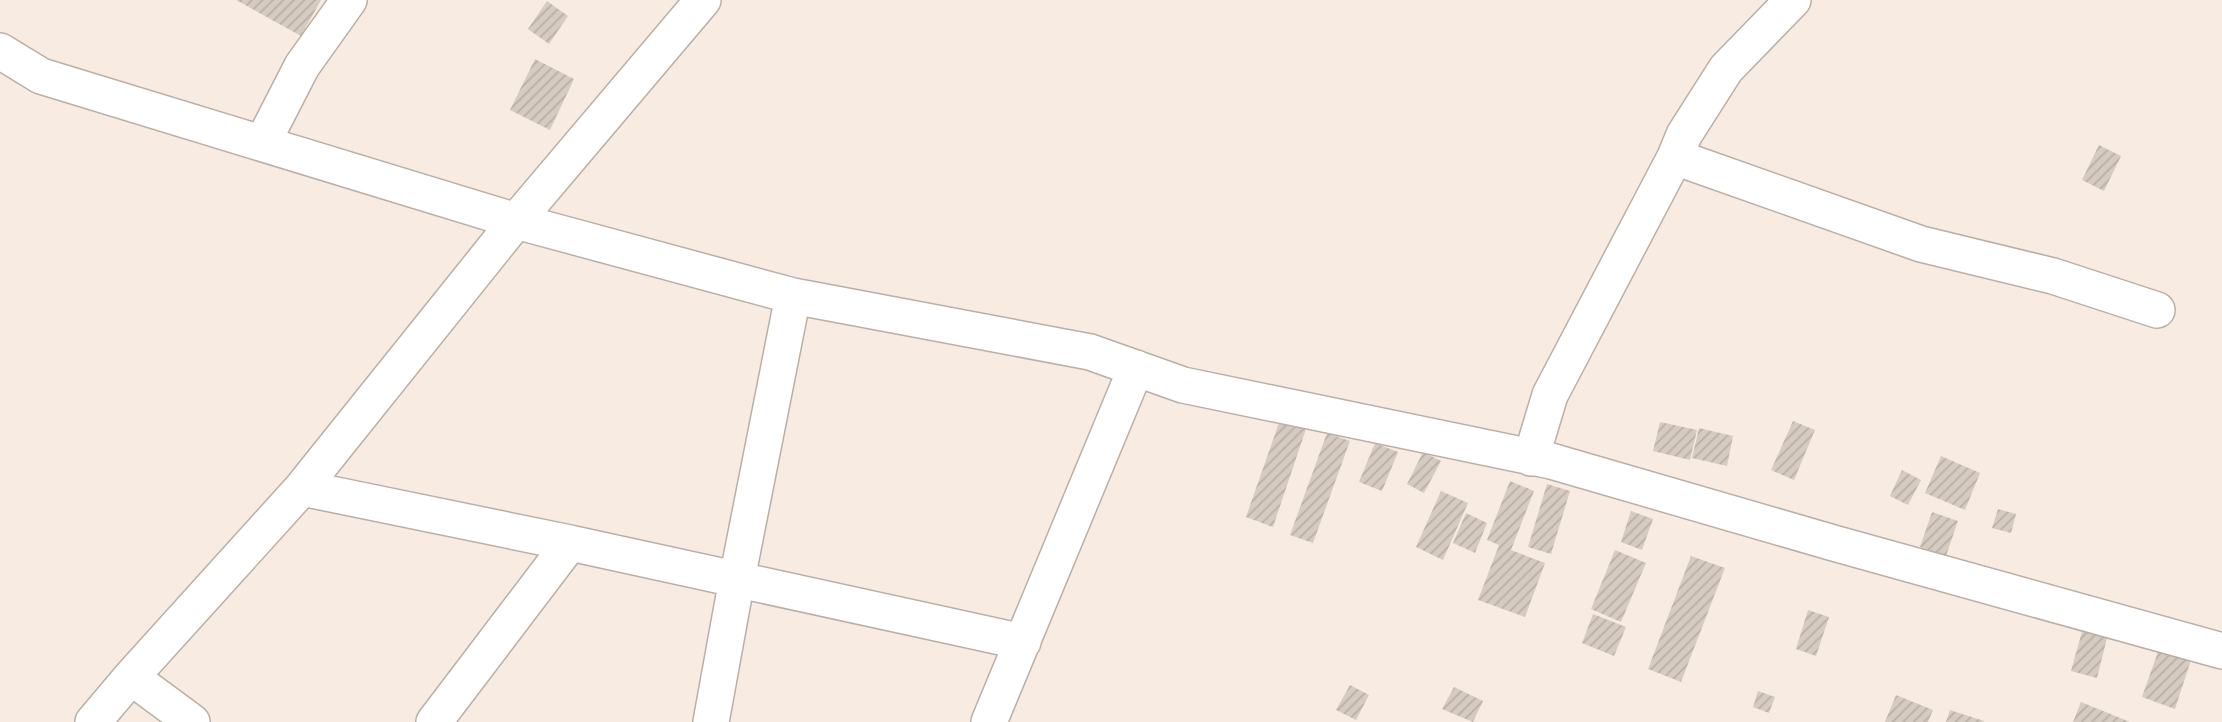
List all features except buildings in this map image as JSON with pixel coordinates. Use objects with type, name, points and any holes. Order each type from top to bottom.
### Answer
[{"type":"street","points":[[262,142],[302,66],[349,0]]},
{"type":"street","points":[[93,722],[302,488],[516,220],[703,0]]},
{"type":"street","points":[[1531,457],[1550,396],[1684,135],[1726,69],[1794,0]]},
{"type":"street","points":[[0,51],[41,76],[516,220],[793,296],[1090,352],[1183,385],[1531,457],[2222,651]]},
{"type":"street","points":[[1675,157],[1921,244],[2053,276],[2157,310]]},
{"type":"street","points":[[711,722],[793,296]]},
{"type":"street","points":[[997,720],[1023,642],[1136,368]]},
{"type":"street","points":[[302,488],[570,543],[1023,642]]},
{"type":"street","points":[[434,722],[570,543]]},
{"type":"street","points":[[131,677],[192,722]]}]
